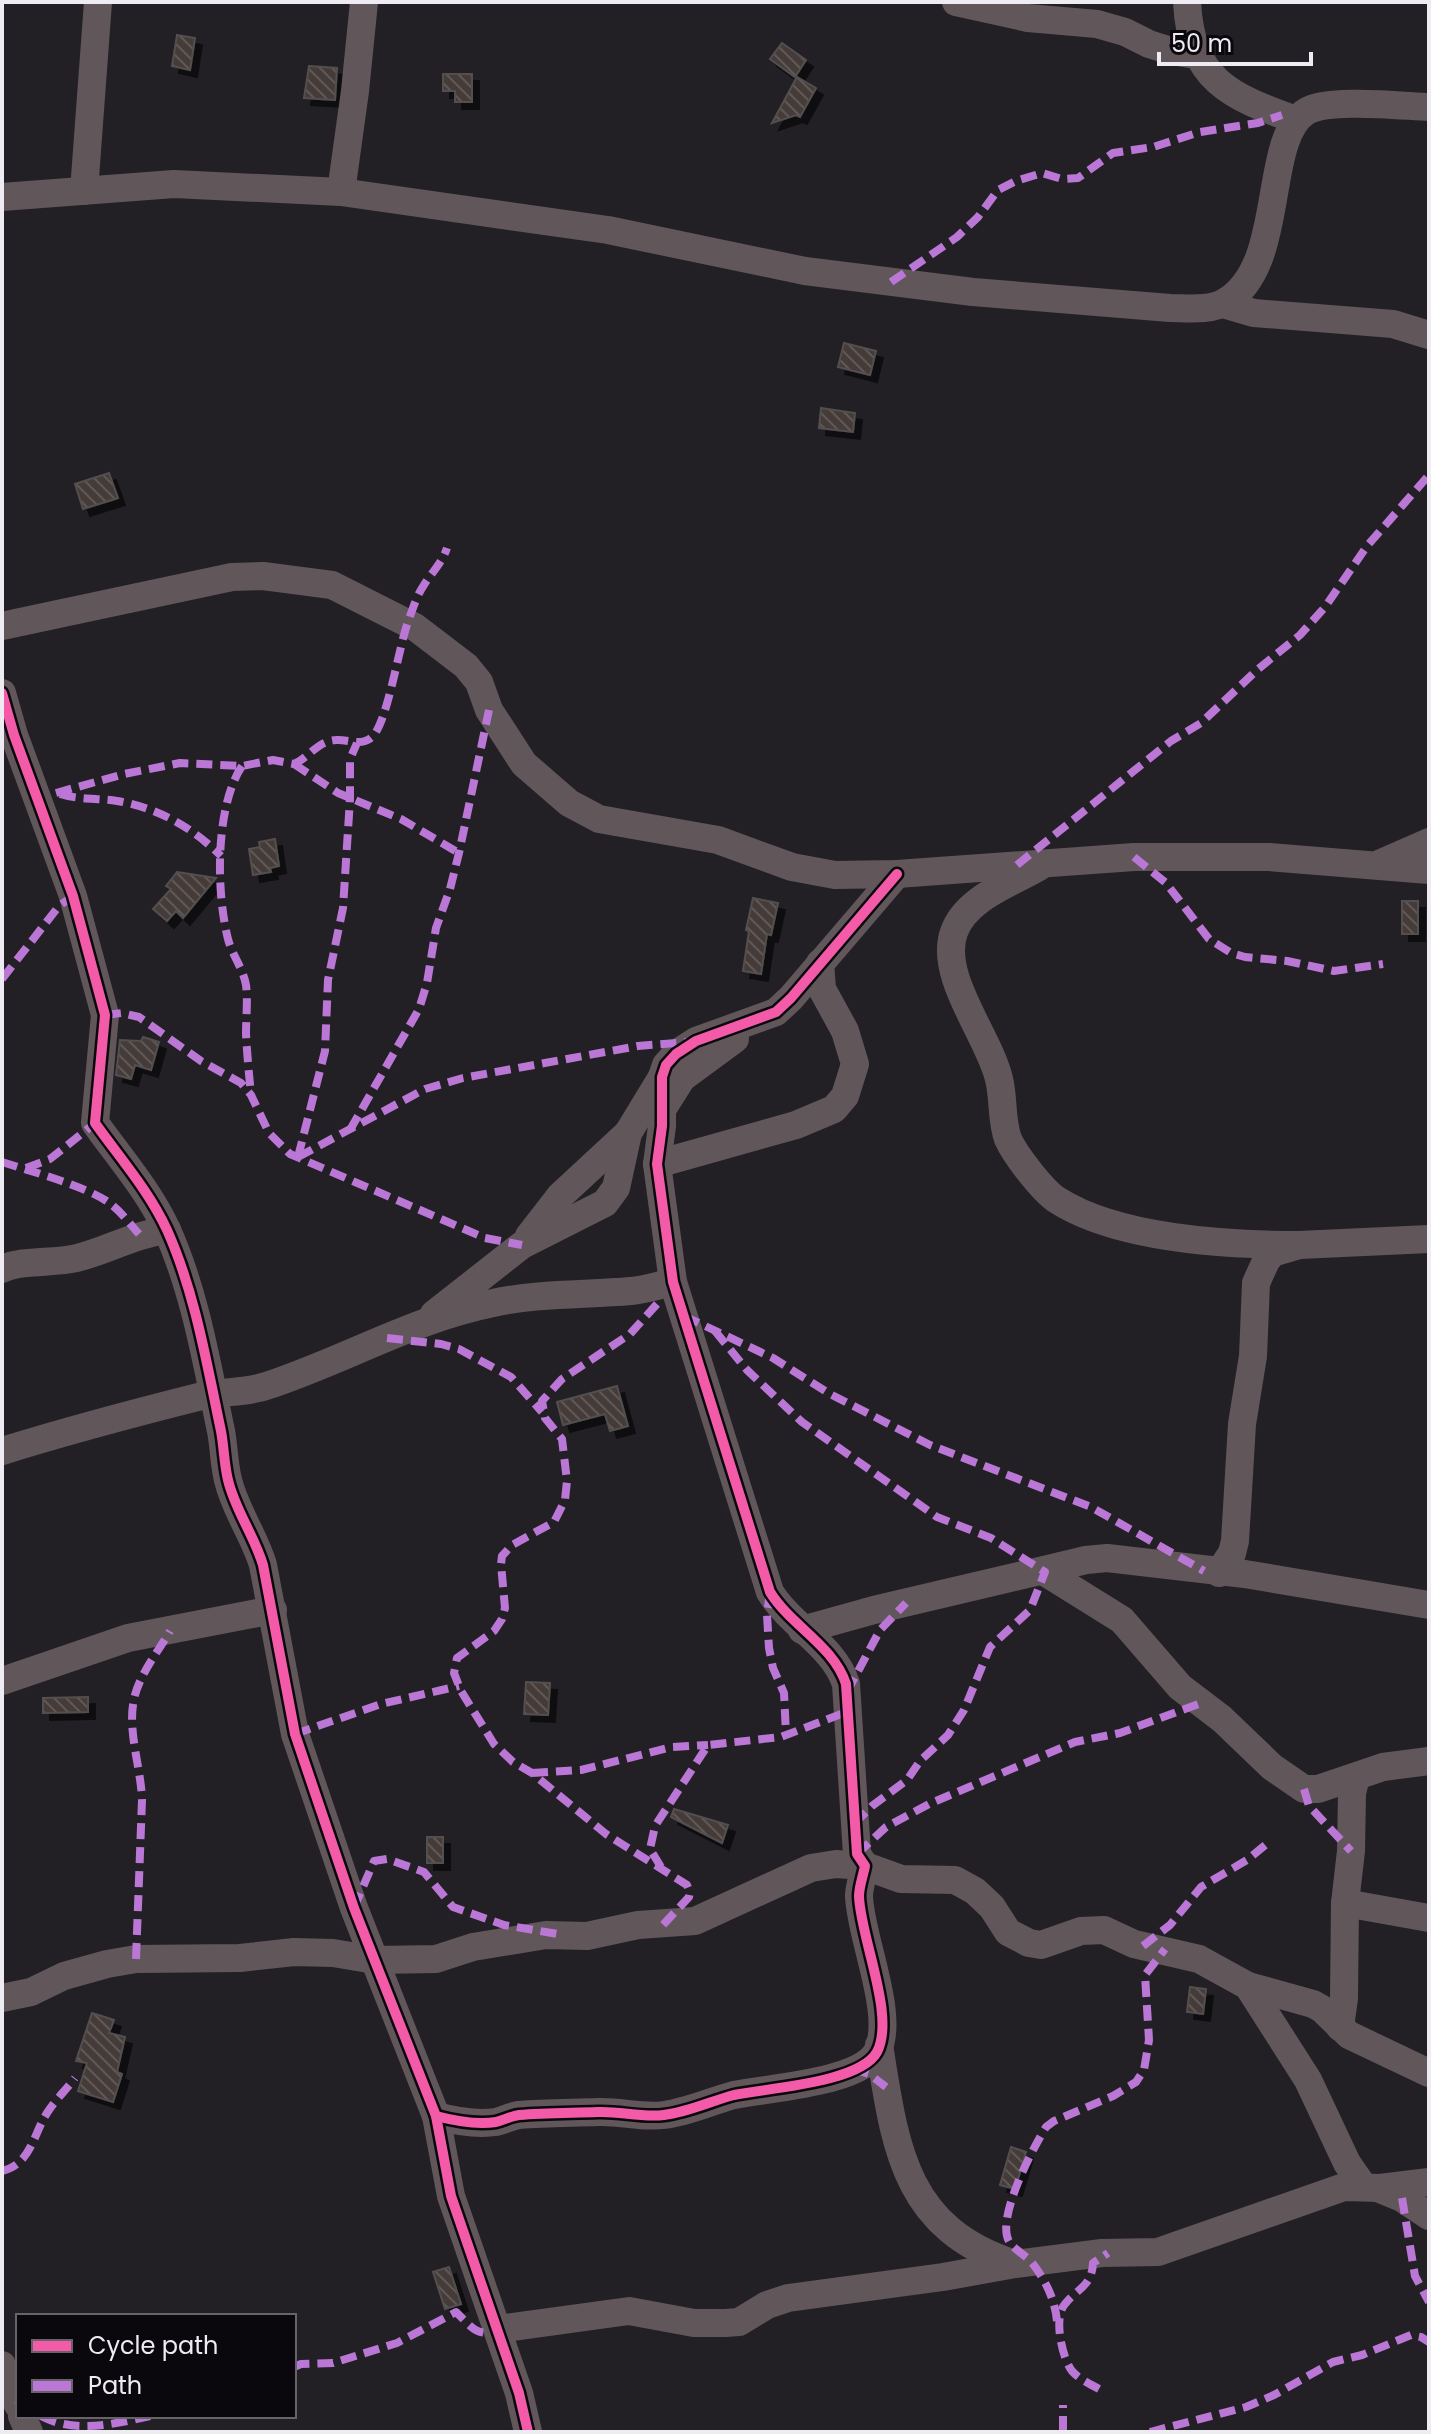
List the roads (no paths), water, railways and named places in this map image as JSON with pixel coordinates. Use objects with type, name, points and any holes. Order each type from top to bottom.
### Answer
[{"type":"street","points":[[84,191],[98,2]]},
{"type":"street","points":[[341,192],[354,106],[364,2]]},
{"type":"street","points":[[956,2],[1028,18],[1097,24],[1171,51],[1196,55]]},
{"type":"street","points":[[1187,2],[1188,28],[1196,55],[1221,84],[1240,98],[1296,120]]},
{"type":"street","points":[[1223,304],[1250,278],[1264,244],[1283,152],[1296,120],[1321,105],[1429,107]]},
{"type":"street","points":[[2,197],[174,184],[341,192],[608,230],[805,271],[945,289],[1170,308],[1223,304],[1254,313],[1393,324],[1429,335]]},
{"type":"street","points":[[2,626],[232,577],[263,576],[332,585],[415,627],[466,666],[479,682],[489,710],[524,764],[569,803],[599,819],[718,840],[806,870],[835,875],[897,874],[1134,857],[1269,857],[1429,870]]},
{"type":"street","points":[[2,693],[8,741],[73,896],[105,1015],[95,1123],[143,1188],[167,1230],[185,1279],[212,1394],[228,1481],[237,1508],[257,1545],[273,1610],[295,1734],[375,1960],[436,2116],[451,2196],[519,2393],[528,2432]]},
{"type":"street","points":[[1377,865],[1429,842]]},
{"type":"street","points":[[1046,863],[972,905],[961,917],[953,935],[951,956],[960,988],[994,1063],[1009,1143],[1053,1198],[1076,1212],[1138,1230],[1235,1243],[1299,1245],[1429,1239]]},
{"type":"street","points":[[663,1108],[682,1078],[776,1012],[791,998],[897,874]]},
{"type":"street","points":[[657,1164],[796,1125],[834,1109],[845,1096],[855,1064],[845,1031],[822,989],[820,963]]},
{"type":"street","points":[[424,1322],[522,1245],[605,1203],[616,1188],[628,1133],[666,1065],[676,1054],[696,1041],[776,1012]]},
{"type":"street","points":[[436,2116],[484,2123],[514,2115],[533,2114],[620,2112],[665,2115],[733,2096],[818,2081],[866,2064],[876,2054],[879,2045],[882,2020],[859,1896],[865,1866],[857,1854],[846,1684],[842,1672],[829,1655],[780,1607],[770,1592],[673,1282],[657,1164],[663,1108],[662,1077]]},
{"type":"street","points":[[2,1269],[13,1265],[72,1259],[139,1234],[167,1230]]},
{"type":"street","points":[[1219,1573],[1232,1553],[1235,1541],[1242,1424],[1253,1356],[1256,1283],[1272,1253],[1299,1245]]},
{"type":"street","points":[[2,1451],[212,1394],[246,1392],[263,1387],[424,1322],[494,1302],[635,1291],[673,1282]]},
{"type":"street","points":[[635,1291],[684,1316]]},
{"type":"street","points":[[802,1630],[874,1610],[1086,1560],[1107,1558],[1245,1574],[1429,1605]]},
{"type":"street","points":[[1045,1572],[1122,1620],[1180,1687],[1222,1719],[1272,1767],[1304,1789],[1318,1789],[1383,1767],[1429,1761]]},
{"type":"street","points":[[2,1681],[112,1642],[273,1610]]},
{"type":"street","points":[[1340,2027],[1344,1998],[1345,1903],[1351,1851],[1352,1793],[1356,1777]]},
{"type":"street","points":[[2,1998],[31,1992],[79,1972],[136,1959],[228,1959],[294,1952],[333,1953],[375,1960],[436,1959],[473,1947],[546,1935],[587,1936],[638,1925],[695,1921],[817,1865],[865,1866],[901,1879],[955,1880],[975,1891],[992,1907],[1008,1932],[1029,1943],[1041,1945],[1081,1931],[1104,1930],[1134,1944],[1199,1959],[1248,1986],[1313,2004],[1364,2044],[1429,2073]]},
{"type":"street","points":[[1345,1903],[1429,1918]]},
{"type":"street","points":[[1248,1986],[1308,2080],[1347,2163],[1372,2187],[1402,2198],[1429,2216]]},
{"type":"street","points":[[879,2045],[900,2157],[916,2190],[955,2236],[983,2253],[1015,2264]]},
{"type":"street","points":[[498,2329],[629,2311],[704,2324],[739,2322],[767,2305],[788,2298],[1102,2253],[1158,2252],[1344,2187],[1429,2182]]}]
